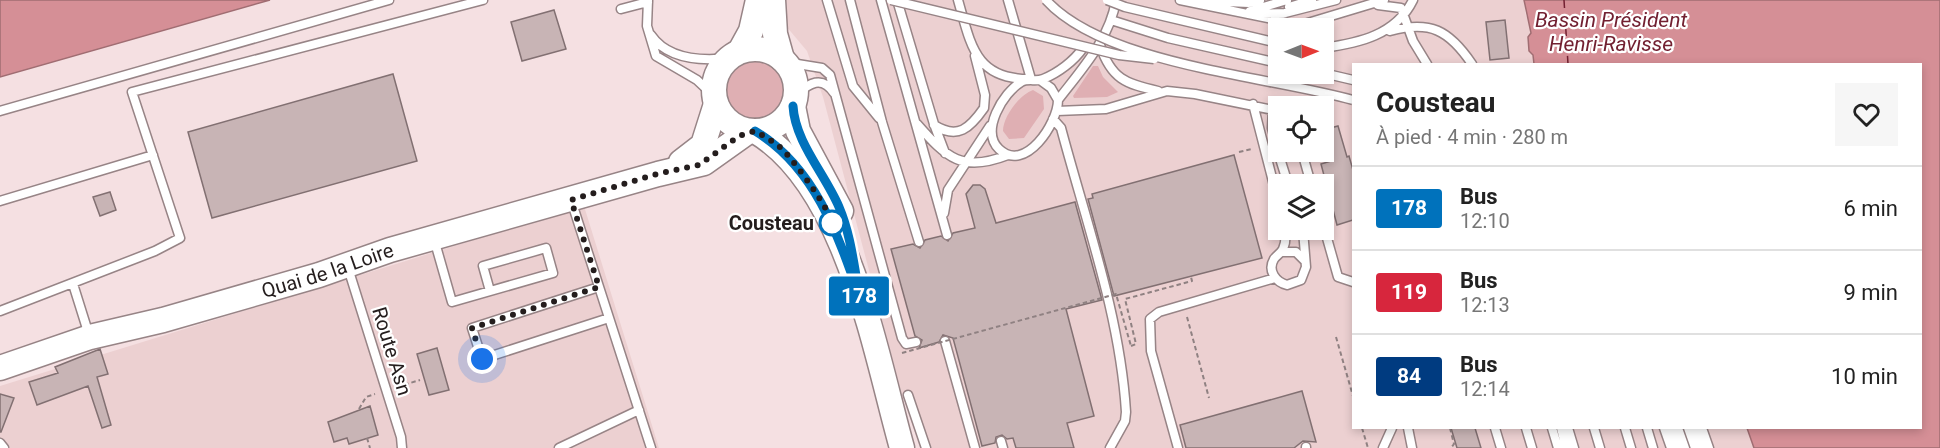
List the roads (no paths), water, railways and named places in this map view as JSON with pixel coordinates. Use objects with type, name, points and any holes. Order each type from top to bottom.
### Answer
[{"type":"street","points":[[758,0],[740,47],[717,74],[715,100],[729,122],[752,131],[784,152],[820,201],[835,230],[860,298],[902,448]]},
{"type":"street","points":[[773,0],[775,34],[784,61],[794,79],[797,127],[842,215],[848,233],[860,298]]},
{"type":"street","points":[[740,47],[762,49],[784,61]]},
{"type":"street","name":"Quai de la Loire","points":[[657,174],[688,159],[701,148],[708,134],[715,100]]},
{"type":"street","points":[[752,131],[766,130],[780,123],[794,100]]},
{"type":"street","name":"Quai de la Loire","points":[[0,369],[90,336],[153,323],[434,238],[657,174],[704,163],[752,131]]},
{"type":"lane","points":[[0,111],[389,0]]},
{"type":"lane","points":[[0,310],[73,284],[155,251],[180,238],[132,92],[483,0]]},
{"type":"lane","points":[[826,0],[853,86],[882,122]]},
{"type":"lane","points":[[850,0],[882,122],[919,242]]},
{"type":"lane","points":[[878,0],[898,61],[946,232],[944,205],[948,190],[1014,87],[1031,79]]},
{"type":"lane","points":[[891,0],[1119,55],[1169,59]]},
{"type":"lane","points":[[897,0],[934,124],[945,153]]},
{"type":"lane","points":[[934,124],[950,133],[959,132],[984,108],[985,94],[958,0]]},
{"type":"lane","points":[[1008,0],[1031,79]]},
{"type":"lane","points":[[1046,0],[1068,19],[1109,42],[1169,59],[1352,100]]},
{"type":"lane","points":[[1107,0],[1125,7],[1268,41]]},
{"type":"lane","points":[[915,121],[945,153],[967,163],[980,163],[1008,154],[1021,155],[1028,152],[1055,115],[1058,100],[1100,43],[1111,20],[1116,0]]},
{"type":"lane","points":[[1185,0],[1203,0]]},
{"type":"lane","points":[[1185,0],[1249,3],[1260,0]]},
{"type":"lane","points":[[1185,0],[1238,14],[1301,25],[1372,6],[1384,0]]},
{"type":"lane","points":[[1238,14],[1287,0]]},
{"type":"lane","points":[[1238,14],[1281,9],[1312,0]]},
{"type":"lane","points":[[1238,14],[1285,13],[1336,0]]},
{"type":"lane","points":[[1383,33],[1404,14],[1413,0]]},
{"type":"lane","points":[[621,9],[648,1],[648,29],[658,59],[697,80],[715,100]]},
{"type":"lane","points":[[1372,6],[1396,6],[1404,14],[1415,47],[1426,63]]},
{"type":"lane","points":[[1111,20],[1167,38],[1268,61]]},
{"type":"lane","points":[[1334,46],[1408,26],[1423,26],[1443,32],[1471,63]]},
{"type":"lane","points":[[648,29],[656,41],[676,53],[705,60],[740,47]]},
{"type":"lane","points":[[1100,43],[1104,58],[1122,81],[1161,92],[1188,93],[1268,108]]},
{"type":"lane","points":[[1040,80],[1073,60],[1083,48]]},
{"type":"lane","points":[[975,55],[993,73],[1009,79],[1040,80],[1052,88],[1058,100]]},
{"type":"lane","points":[[784,61],[825,69],[831,77],[902,338],[906,344],[916,342]]},
{"type":"lane","points":[[1334,76],[1352,80]]},
{"type":"lane","points":[[794,100],[809,84],[819,82],[827,84],[835,93]]},
{"type":"lane","points":[[1055,115],[1106,109],[1161,92]]},
{"type":"lane","points":[[1252,104],[1271,174]]},
{"type":"lane","points":[[1055,115],[1061,129],[1110,304],[1118,343],[1126,412],[1125,421],[1110,448]]},
{"type":"lane","points":[[991,126],[994,144],[1008,154]]},
{"type":"lane","points":[[0,201],[153,156]]},
{"type":"lane","points":[[571,200],[651,448]]},
{"type":"lane","points":[[434,238],[452,302],[553,273],[546,248],[483,266],[490,291]]},
{"type":"lane","points":[[1275,278],[1272,263],[1282,252],[1284,240]]},
{"type":"lane","points":[[1178,448],[1151,351],[1149,325],[1155,313],[1275,278],[1287,285],[1298,283],[1306,270],[1304,260],[1306,240]]},
{"type":"lane","points":[[1328,240],[1338,277],[1352,282]]},
{"type":"lane","points":[[1282,252],[1296,252],[1304,260]]},
{"type":"lane","name":"Route Asn","points":[[347,265],[401,437],[402,448]]},
{"type":"lane","points":[[73,284],[90,336]]},
{"type":"lane","points":[[599,287],[472,328],[482,359],[609,318]]},
{"type":"lane","points":[[945,341],[975,448]]},
{"type":"lane","points":[[908,395],[926,448]]},
{"type":"lane","points":[[559,448],[639,410]]},
{"type":"lane","points":[[1383,448],[1392,429]]},
{"type":"lane","points":[[1407,429],[1412,448]]},
{"type":"lane","points":[[1495,429],[1501,448]]},
{"type":"lane","points":[[1526,429],[1532,448]]},
{"type":"lane","points":[[1552,429],[1558,448]]},
{"type":"lane","points":[[1560,429],[1566,448]]},
{"type":"lane","points":[[1568,429],[1574,448]]},
{"type":"lane","points":[[1594,429],[1600,448]]},
{"type":"lane","points":[[1625,429],[1631,448]]},
{"type":"lane","points":[[1647,429],[1653,448]]},
{"type":"lane","points":[[1664,429],[1671,448]]},
{"type":"lane","points":[[1671,429],[1678,448]]},
{"type":"lane","points":[[1678,429],[1685,448]]},
{"type":"lane","points":[[1688,429],[1695,448]]},
{"type":"lane","points":[[1695,429],[1702,448]]},
{"type":"lane","points":[[1702,429],[1709,448]]},
{"type":"lane","points":[[0,443],[4,448]]},
{"type":"water","points":[[0,0],[270,0],[0,77]]},
{"type":"water","name":"Bassin Président Henri-Ravisse","points":[[1524,0],[1940,0],[1940,448],[1754,448],[1747,429],[1922,429],[1922,63],[1534,63],[1533,55],[1529,51],[1528,37],[1531,33]]},
{"type":"place","name":"Cousteau","points":[[832,223]]}]
